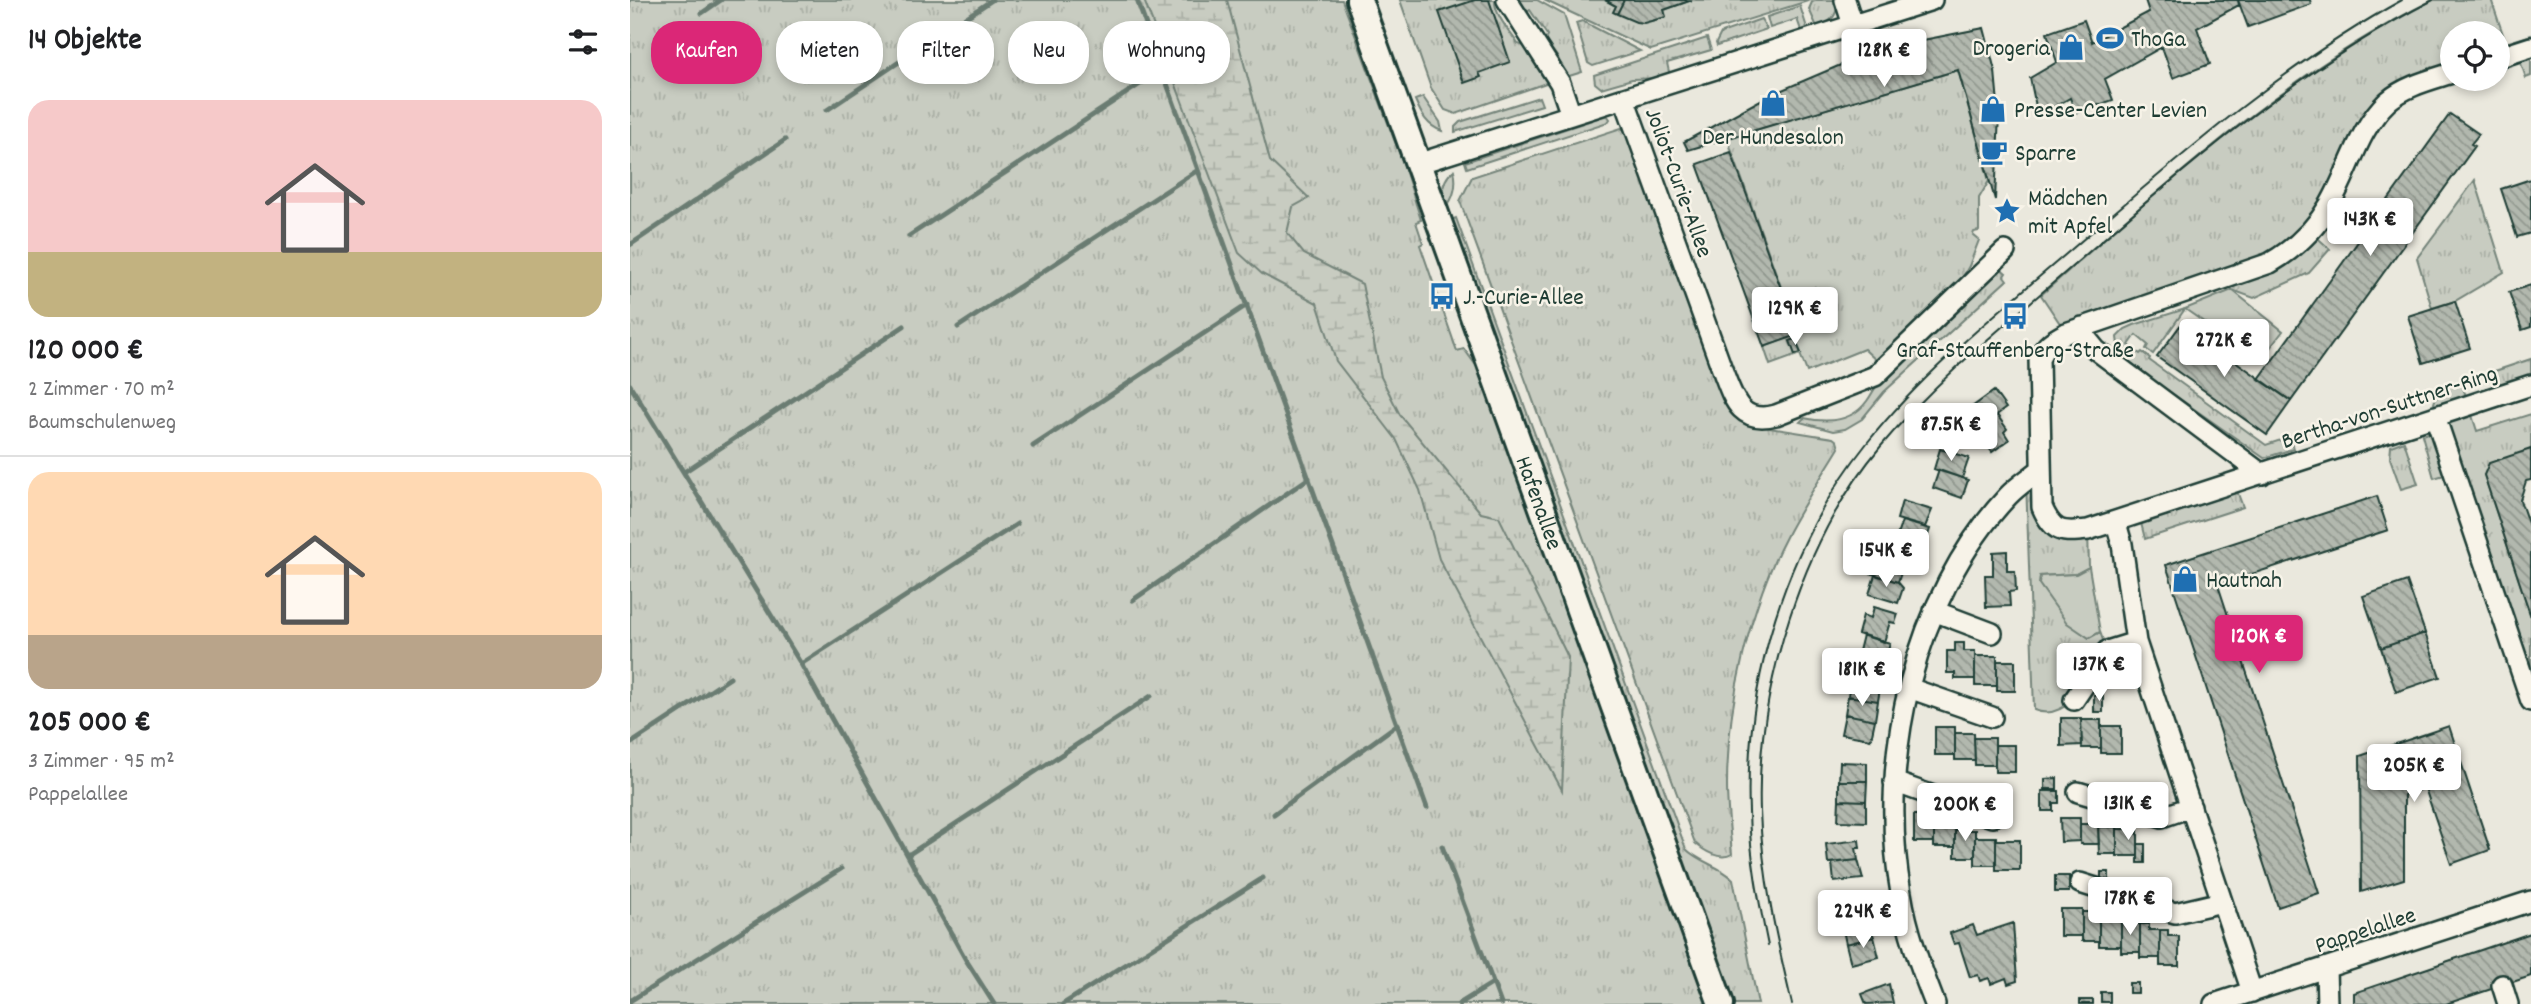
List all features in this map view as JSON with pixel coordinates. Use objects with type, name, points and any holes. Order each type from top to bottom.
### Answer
[{"type":"street","name":"Hafenallee","points":[[1359,0],[1721,1004]]},
{"type":"street","points":[[1507,0],[1560,83],[1571,115]]},
{"type":"street","points":[[1845,0],[1853,25]]},
{"type":"street","name":"Joliot-Curie-Allee","points":[[1417,164],[1932,0]]},
{"type":"street","points":[[2510,54],[2531,47]]},
{"type":"street","name":"Bertha-von-Suttner-Ring","points":[[2440,77],[2399,92],[2388,101],[2363,133],[2330,204],[2311,232],[2289,252],[2270,263],[2082,327],[2051,341],[2043,349],[2039,358],[2042,507],[2048,521],[2057,529],[2067,533],[2088,530],[2531,385]]},
{"type":"street","name":"Joliot-Curie-Allee","points":[[1623,98],[1722,369],[1737,406],[1749,416],[1764,418],[1776,415],[1875,376],[2005,251]]},
{"type":"street","name":"Bertha-von-Suttner-Ring","points":[[2082,327],[2096,350],[2262,474]]},
{"type":"street","points":[[2435,416],[2531,701]]},
{"type":"street","points":[[1935,1004],[1917,958],[1901,894],[1896,858],[1894,782],[1902,718],[1934,611],[1957,566],[2009,495],[2041,469]]},
{"type":"street","points":[[2116,523],[2122,544],[2136,642],[2252,992]]},
{"type":"street","points":[[1934,611],[1992,633]]},
{"type":"street","points":[[2074,700],[2107,651],[2136,642]]},
{"type":"street","points":[[1909,688],[1992,717]]},
{"type":"street","points":[[1894,782],[1992,817]]},
{"type":"street","points":[[2078,792],[2162,817],[2191,807]]},
{"type":"street","points":[[2080,883],[2175,913],[2222,902]]},
{"type":"street","name":"Pappelallee","points":[[2214,1004],[2531,901]]},
{"type":"street","points":[[2326,968],[2328,1004]]},
{"type":"green space","points":[[630,0],[1342,0],[1404,166],[1421,220],[1416,222],[1423,243],[1420,245],[1457,351],[1464,349],[1483,375],[1712,1004],[630,1004]]},
{"type":"green space","points":[[1144,0],[1227,0],[1270,161],[1309,198],[1293,207],[1287,233],[1304,254],[1362,284],[1381,377],[1400,415],[1481,513],[1499,517],[1568,657],[1562,790],[1439,559],[1420,490],[1396,439],[1336,361],[1317,303],[1262,274],[1239,253],[1176,84],[1230,84],[1230,21],[1152,21]]},
{"type":"green space","points":[[1400,0],[1495,0],[1503,23],[1518,44],[1528,47],[1549,82],[1456,114],[1445,110],[1431,88]]},
{"type":"green space","points":[[1517,0],[1537,0],[1564,15],[1582,72],[1566,77],[1558,58],[1545,40],[1547,35],[1530,10],[1526,12]]},
{"type":"green space","points":[[1544,0],[1605,0],[1616,6],[1614,12],[1634,20],[1651,21],[1666,17],[1664,10],[1692,0],[1811,0],[1651,50]]},
{"type":"green space","points":[[1837,0],[1837,10],[1833,18],[1817,27],[1809,9],[1812,2]]},
{"type":"green space","points":[[2433,0],[2495,0],[2492,2],[2498,21],[2440,21],[2440,77],[2400,92],[2311,232],[2330,249],[2309,273],[2254,298],[2232,290],[2228,278],[2061,325],[2041,295],[2227,134],[2326,62]]},
{"type":"green space","points":[[1800,6],[1808,31],[1802,33],[1797,19],[1770,28],[1767,17]]},
{"type":"green space","points":[[1761,19],[1767,29],[1717,46],[1721,33]]},
{"type":"green space","points":[[1582,21],[1640,51],[1593,66],[1588,63],[1576,23]]},
{"type":"green space","points":[[2531,35],[2531,76],[2526,78],[2517,52],[2510,54],[2510,42]]},
{"type":"green space","points":[[1707,38],[1711,50],[1667,63],[1670,76],[1632,79],[1601,88],[1595,83],[1594,75]]},
{"type":"green space","points":[[1958,70],[1989,181],[1979,198],[1979,231],[1973,235],[1979,240],[1969,266],[1955,290],[1879,363],[1864,349],[1807,372],[1800,354],[1770,365],[1764,347],[1798,334],[1727,138]]},
{"type":"green space","points":[[1423,97],[1440,122],[1442,131],[1425,119],[1415,100]]},
{"type":"green space","points":[[1539,97],[1542,105],[1455,132],[1455,127],[1460,122]]},
{"type":"green space","points":[[1607,115],[1610,119],[1608,122],[1467,168],[1465,162]]},
{"type":"green space","points":[[1621,128],[1625,130],[1724,403],[1736,417],[1757,426],[1833,438],[1839,448],[1775,559],[1743,654],[1728,753],[1728,811],[1732,854],[1727,856],[1712,854],[1695,843],[1460,201],[1472,177]]},
{"type":"green space","points":[[1454,170],[1454,190],[1451,200],[1444,208],[1443,187]]},
{"type":"green space","points":[[2475,180],[2504,272],[2455,301],[2432,308],[2417,258]]},
{"type":"green space","points":[[1456,218],[1686,849],[1733,879],[1758,1004],[1734,1004],[1448,221]]},
{"type":"green space","points":[[1999,267],[2006,273],[2004,276],[2007,280],[1884,392],[1862,419],[1845,429],[1833,431],[1800,422],[1804,418],[1839,419],[1861,408],[1880,381]]},
{"type":"green space","points":[[2232,290],[2283,331],[2260,361],[2185,309]]},
{"type":"green space","points":[[2185,309],[2153,354],[2146,349],[2148,345],[2136,335],[2129,345],[2266,445],[2290,437],[2293,449],[2264,458],[2140,371],[2119,353],[2117,337],[2125,329]]},
{"type":"green space","points":[[2531,359],[2531,385],[2500,395],[2492,372]]},
{"type":"green space","points":[[2461,381],[2477,431],[2531,414],[2531,449],[2484,475],[2531,617],[2531,701],[2454,472],[2434,478],[2422,435],[2431,432],[2447,441],[2434,403],[2439,389]]},
{"type":"green space","points":[[2404,441],[2418,484],[2401,489],[2390,458],[2391,446]]},
{"type":"green space","points":[[2041,469],[2048,521],[2088,530],[2089,567],[2076,574],[2040,576],[2089,638],[2100,632],[2107,651],[2078,695],[2058,710],[2047,712],[2034,710],[2026,480]]},
{"type":"green space","points":[[2234,483],[2243,507],[2145,539],[2139,515]]},
{"type":"green space","points":[[2089,567],[2100,632],[2089,638],[2067,623],[2039,584],[2040,576],[2076,574]]},
{"type":"building","points":[[1475,0],[1489,0],[1510,62],[1479,73],[1481,77],[1464,83],[1439,12]]},
{"type":"building","points":[[1605,0],[1624,0],[1617,14],[1613,12],[1616,6]]},
{"type":"building","points":[[1624,0],[1692,0],[1664,10],[1666,17],[1644,23],[1617,14]]},
{"type":"building","points":[[2145,0],[2238,0],[2239,5],[2197,28],[2210,64],[2173,78],[2162,47],[2105,79],[2113,100],[2076,113],[2070,98],[2038,116],[2030,78],[2057,62],[2047,33],[2084,20],[2092,42],[2149,12]]},
{"type":"building","points":[[2238,0],[2310,0],[2311,4],[2248,27]]},
{"type":"building","points":[[1984,28],[1995,71],[1999,115],[1995,200],[1958,70],[1688,150],[1684,142],[1768,96],[1843,64],[1913,42]]},
{"type":"building","points":[[2450,114],[2479,134],[2471,144],[2475,146],[2291,401],[2259,379]]},
{"type":"building","points":[[1731,152],[1798,335],[1764,347],[1697,164]]},
{"type":"building","points":[[2531,179],[2531,233],[2517,237],[2501,189]]},
{"type":"building","points":[[2531,285],[2531,327],[2522,330],[2509,292]]},
{"type":"building","points":[[2455,301],[2470,348],[2423,363],[2408,316]]},
{"type":"building","points":[[2182,323],[2291,401],[2267,435],[2157,357]]},
{"type":"building","points":[[1795,339],[1801,353],[1795,355],[1790,341]]},
{"type":"building","points":[[1994,391],[2006,408],[1984,424],[1972,407]]},
{"type":"building","points":[[1997,415],[2007,429],[2004,432],[2009,440],[1992,452],[1976,430]]},
{"type":"building","points":[[1940,449],[1969,458],[1962,478],[1934,469]]},
{"type":"building","points":[[2531,449],[2531,480],[2526,481],[2520,500],[2531,532],[2531,617],[2484,475],[2489,463]]},
{"type":"building","points":[[1939,470],[1968,480],[1962,498],[1933,488]]},
{"type":"building","points":[[2377,496],[2388,530],[2218,585],[2319,893],[2278,907],[2166,565]]},
{"type":"building","points":[[1902,501],[1932,510],[1925,527],[1897,519]]},
{"type":"building","points":[[1902,521],[1930,529],[1923,551],[1907,545],[1904,553],[1883,547],[1886,539],[1895,541]]},
{"type":"building","points":[[1866,542],[1889,549],[1887,558],[1904,563],[1898,582],[1870,573],[1876,555],[1863,551]]},
{"type":"building","points":[[2007,551],[2007,571],[2015,571],[2016,591],[2009,592],[2010,606],[1986,607],[1985,575],[1993,575],[1993,552]]},
{"type":"building","points":[[1875,575],[1898,582],[1903,588],[1898,603],[1869,594]]},
{"type":"building","points":[[2407,581],[2425,633],[2381,648],[2363,596]]},
{"type":"building","points":[[1874,607],[1898,614],[1895,623],[1890,622],[1884,642],[1858,634],[1863,615],[1871,618]]},
{"type":"building","points":[[2425,633],[2440,677],[2396,692],[2381,648]]},
{"type":"building","points":[[1863,635],[1890,643],[1885,663],[1858,655]]},
{"type":"building","points":[[1955,643],[1964,643],[1964,651],[1975,651],[1975,679],[1955,679],[1955,673],[1947,673],[1947,651],[1955,651]]},
{"type":"building","points":[[1975,656],[1997,656],[1997,686],[1975,686]]},
{"type":"building","points":[[1997,661],[2015,661],[2015,691],[1997,691]]},
{"type":"building","points":[[1851,676],[1881,682],[1878,701],[1848,696]]},
{"type":"building","points":[[2103,694],[2103,712],[2094,712],[2094,695]]},
{"type":"building","points":[[1848,696],[1878,701],[1875,720],[1845,714]]},
{"type":"building","points":[[1845,714],[1875,720],[1871,739],[1841,734]]},
{"type":"building","points":[[2061,718],[2081,718],[2082,745],[2061,746]]},
{"type":"building","points":[[2081,720],[2101,720],[2101,748],[2082,748]]},
{"type":"building","points":[[2101,726],[2121,726],[2121,753],[2101,753]]},
{"type":"building","points":[[2449,726],[2490,850],[2451,864],[2425,788],[2404,795],[2404,879],[2361,892],[2360,756]]},
{"type":"building","points":[[1935,727],[1955,727],[1955,755],[1935,755]]},
{"type":"building","points":[[1955,733],[1974,733],[1975,760],[1955,760]]},
{"type":"building","points":[[1974,738],[1995,738],[1995,765],[1975,765]]},
{"type":"building","points":[[1995,745],[2015,745],[2015,772],[1995,772]]},
{"type":"building","points":[[1840,762],[1867,763],[1867,781],[1839,781]]},
{"type":"building","points":[[2057,778],[2057,789],[2045,789],[2045,779]]},
{"type":"building","points":[[1839,781],[1867,781],[1866,801],[1839,800]]},
{"type":"building","points":[[2042,791],[2059,791],[2059,803],[2053,803],[2053,811],[2042,811]]},
{"type":"building","points":[[1839,800],[1866,801],[1866,822],[1838,821]]},
{"type":"building","points":[[1914,815],[1934,815],[1934,842],[1914,842]]},
{"type":"building","points":[[2060,818],[2080,818],[2080,841],[2061,842]]},
{"type":"building","points":[[1934,820],[1955,820],[1955,847],[1934,847]]},
{"type":"building","points":[[2080,824],[2098,824],[2099,844],[2080,844]]},
{"type":"building","points":[[2098,827],[2117,827],[2117,854],[2099,854]]},
{"type":"building","points":[[2117,829],[2138,829],[2138,856],[2117,856]]},
{"type":"building","points":[[1955,830],[1975,830],[1975,857],[1955,857]]},
{"type":"building","points":[[1975,837],[1996,837],[1996,865],[1975,865]]},
{"type":"building","points":[[1859,840],[1860,848],[1856,848],[1858,860],[1828,863],[1826,844]]},
{"type":"building","points":[[1996,840],[2020,840],[2020,870],[1996,870]]},
{"type":"building","points":[[2138,844],[2145,844],[2145,863],[2138,863]]},
{"type":"building","points":[[1858,860],[1863,879],[1834,882],[1832,863]]},
{"type":"building","points":[[2101,872],[2109,872],[2109,880],[2101,880]]},
{"type":"building","points":[[2055,876],[2069,876],[2069,892],[2055,892]]},
{"type":"building","points":[[1865,899],[1866,919],[1842,925],[1837,906]]},
{"type":"building","points":[[2060,909],[2082,909],[2082,936],[2060,936]]},
{"type":"building","points":[[2082,912],[2099,912],[2099,941],[2082,941]]},
{"type":"building","points":[[1866,919],[1874,937],[1846,944],[1842,925]]},
{"type":"building","points":[[2099,919],[2121,919],[2121,946],[2099,946]]},
{"type":"building","points":[[2121,919],[2129,919],[2129,924],[2140,924],[2140,952],[2121,952]]},
{"type":"building","points":[[2013,923],[2017,981],[2008,984],[2006,978],[1991,984],[1989,978],[1980,981],[1978,975],[1970,977],[1959,943],[1954,944],[1950,933],[1973,925],[1977,935]]},
{"type":"building","points":[[2140,924],[2149,924],[2149,930],[2160,930],[2160,958],[2140,958]]},
{"type":"building","points":[[2160,930],[2168,930],[2168,936],[2179,936],[2179,966],[2160,966]]},
{"type":"building","points":[[2531,933],[2531,976],[2446,1004],[2354,1004],[2354,993]]},
{"type":"building","points":[[1874,937],[1879,957],[1851,964],[1846,944]]},
{"type":"building","points":[[2129,983],[2138,983],[2138,993],[2129,993]]},
{"type":"building","points":[[1889,984],[1893,1003],[1866,1004],[1862,994]]},
{"type":"building","points":[[2101,992],[2110,992],[2110,1002],[2101,1002]]},
{"type":"building","points":[[2080,1000],[2093,1000],[2093,1004],[2080,1004]]},
{"type":"waterway","points":[[702,13],[721,0]]},
{"type":"waterway","points":[[827,110],[992,0]]},
{"type":"waterway","points":[[1137,0],[1427,808]]},
{"type":"waterway","points":[[909,236],[1140,84]]},
{"type":"waterway","points":[[630,245],[785,140]]},
{"type":"waterway","points":[[958,327],[1198,170]]},
{"type":"waterway","points":[[1033,446],[1247,305]]},
{"type":"waterway","points":[[684,472],[904,326]]},
{"type":"waterway","points":[[630,385],[801,664],[966,960],[994,1004]]},
{"type":"waterway","points":[[1133,600],[1309,478]]},
{"type":"waterway","points":[[801,664],[1017,524]]},
{"type":"waterway","points":[[630,744],[730,678]]},
{"type":"waterway","points":[[908,855],[1151,696]]},
{"type":"waterway","points":[[1274,814],[1398,724]]},
{"type":"waterway","points":[[1442,846],[1501,1004]]},
{"type":"waterway","points":[[630,1001],[841,869]]},
{"type":"waterway","points":[[1063,1004],[1263,878]]},
{"type":"waterway","points":[[1459,1004],[1493,983]]},
{"type":"tram line","points":[[1768,946],[1751,846],[1749,763],[1754,714],[1775,617],[1813,526],[1838,483],[1891,414],[2000,310],[2238,110],[2318,52],[2402,0]]},
{"type":"tram line","points":[[1792,1004],[1771,908],[1761,835],[1761,764],[1766,716],[1789,618],[1828,526],[1853,484],[1881,446],[1956,368],[2172,180],[2297,83],[2341,53],[2433,0]]},
{"type":"place","name":"ThoGa","points":[[2110,38]]},
{"type":"place","name":"Drogeria","points":[[2071,47]]},
{"type":"place","name":"Der Hundesalon","points":[[1773,103]]},
{"type":"place","name":"Presse-Center Levien","points":[[1993,109]]},
{"type":"place","name":"Sparre","points":[[1994,152]]},
{"type":"place","name":"Mädchen mit Apfel","points":[[2007,211]]},
{"type":"place","name":"J.-Curie-Allee","points":[[1442,296]]},
{"type":"place","name":"Graf-Stauffenberg-Straße","points":[[2015,316]]},
{"type":"place","name":"Hautnah","points":[[2185,579]]}]
